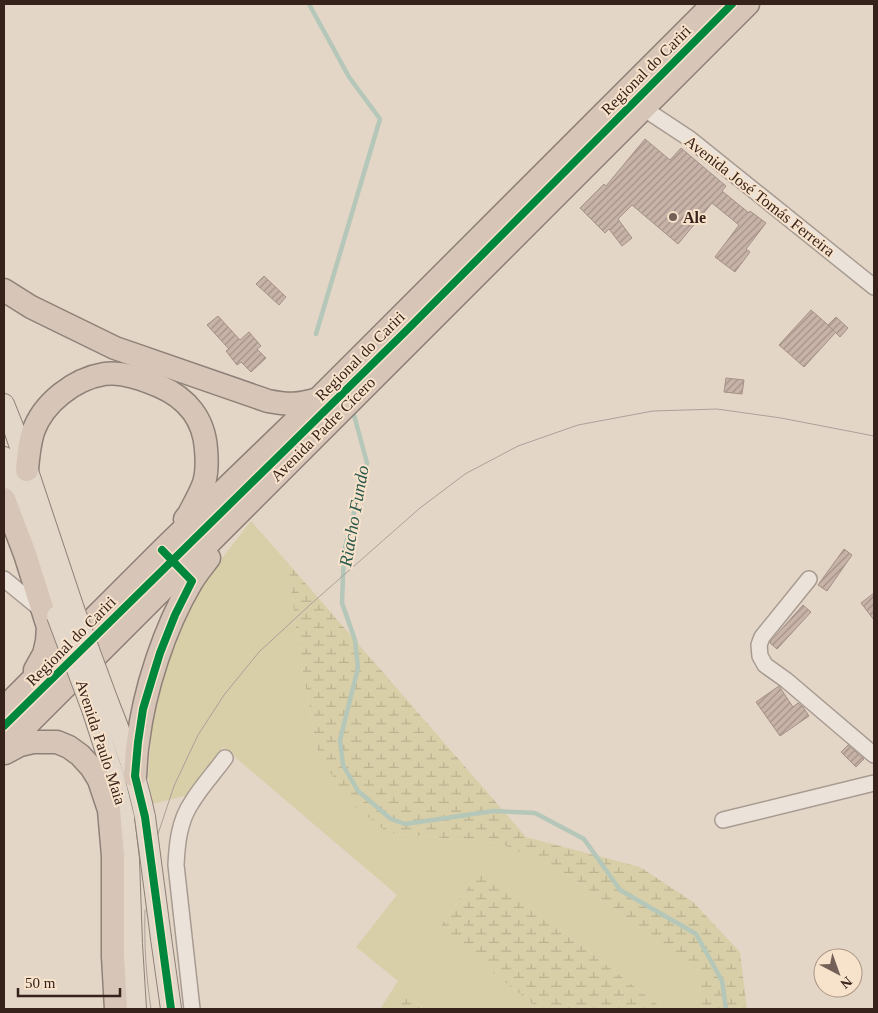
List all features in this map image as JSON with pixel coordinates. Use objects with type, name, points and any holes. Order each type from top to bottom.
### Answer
[{"type":"highway","name":"Avenida Padre Cícero","points":[[4,708],[162,550],[318,399],[713,4]]},
{"type":"highway","name":"Avenida Padre Cícero","points":[[4,748],[748,4]]},
{"type":"highway","points":[[4,290],[31,307],[115,348],[268,401],[300,404],[318,399]]},
{"type":"highway","points":[[28,470],[29,449],[34,430],[44,412],[62,393],[85,380],[105,374],[131,376],[169,390],[184,401],[197,416],[206,437],[207,459],[204,482],[189,514],[162,550]]},
{"type":"highway","points":[[4,499],[25,554],[59,612],[48,627],[44,654],[24,689]]},
{"type":"highway","points":[[135,776],[143,709],[160,653],[175,615],[192,581],[210,557],[244,519],[252,501]]},
{"type":"highway","points":[[4,753],[20,745],[33,742],[57,742],[69,747],[80,755],[99,780],[109,810],[113,856],[113,957],[116,1009]]},
{"type":"main road","points":[[4,404],[28,470],[59,612]]},
{"type":"main road","points":[[4,458],[59,612],[101,708],[120,732],[135,776],[144,817],[171,1009]]},
{"type":"main road","name":"Avenida Paulo Maia","points":[[101,708],[114,777],[124,817],[129,859],[136,1009]]},
{"type":"street","name":"Avenida José Tomás Ferreira","points":[[643,108],[690,139],[874,287]]},
{"type":"street","points":[[4,579],[59,612]]},
{"type":"street","points":[[809,579],[762,636],[759,645],[760,656],[765,665],[786,680],[874,755]]},
{"type":"street","points":[[192,1009],[176,873],[177,845],[182,824],[191,803],[225,758]]},
{"type":"street","points":[[723,820],[874,782]]},
{"type":"green space","points":[[251,521],[288,563],[298,644],[317,749],[388,833],[500,843],[569,875],[639,927],[698,975],[703,1009],[663,1009],[482,868],[438,930],[539,1009],[424,1009],[408,996],[397,1009],[380,1009],[398,981],[356,947],[397,895],[223,747],[188,795],[152,804],[148,776],[153,717],[167,664],[186,617],[205,580]]},
{"type":"green space","points":[[288,563],[526,837],[640,867],[693,902],[740,952],[747,1009],[703,1009],[698,975],[639,927],[569,875],[500,843],[388,833],[345,798],[317,749],[298,644]]},
{"type":"green space","points":[[482,868],[663,1009],[539,1009],[438,930]]},
{"type":"green space","points":[[408,996],[424,1009],[397,1009]]},
{"type":"building","name":"Ale","points":[[645,139],[670,160],[681,148],[726,186],[722,191],[749,213],[750,211],[766,223],[746,249],[750,252],[735,272],[715,257],[739,225],[712,203],[678,244],[632,205],[618,219],[632,238],[622,246],[609,229],[605,233],[580,208],[604,184],[606,186]]},
{"type":"building","points":[[264,276],[286,297],[279,305],[256,284]]},
{"type":"building","points":[[811,310],[836,332],[804,367],[779,345]]},
{"type":"building","points":[[218,316],[240,340],[249,332],[261,346],[257,349],[266,358],[251,372],[241,362],[237,365],[226,351],[229,349],[207,325]]},
{"type":"building","points":[[836,317],[848,328],[840,337],[828,325]]},
{"type":"building","points":[[726,378],[744,380],[742,394],[724,392]]},
{"type":"building","points":[[844,549],[852,555],[827,591],[818,585]]},
{"type":"building","points":[[874,593],[874,620],[861,603]]},
{"type":"building","points":[[803,605],[811,612],[777,649],[770,642]]},
{"type":"building","points":[[779,686],[793,707],[798,703],[809,716],[780,736],[756,702]]},
{"type":"building","points":[[848,745],[864,759],[856,767],[841,752]]},
{"type":"waterway","name":"Riacho Fundo","points":[[309,4],[349,77],[380,119],[316,334]]},
{"type":"waterway","name":"Riacho Fundo","points":[[354,415],[367,463],[344,551],[342,603],[355,640],[358,668],[340,740],[343,765],[358,791],[391,819],[405,824],[494,811],[535,813],[584,839],[620,890],[696,934],[722,981],[726,1009]]},
{"type":"tram line","points":[[157,837],[174,786],[198,735],[224,695],[259,652],[420,508],[465,474],[518,446],[578,425],[653,411],[717,409],[781,418],[874,436]]},
{"type":"tram line","points":[[145,910],[146,960],[151,1009]]},
{"type":"cycle path","name":"Regional do Cariri","points":[[4,726],[407,330],[732,4]]},
{"type":"cycle path","points":[[162,550],[192,581],[175,615],[160,653],[143,709],[135,776],[145,817],[171,1009]]},
{"type":"place","name":"Ale","points":[[673,217]]}]
